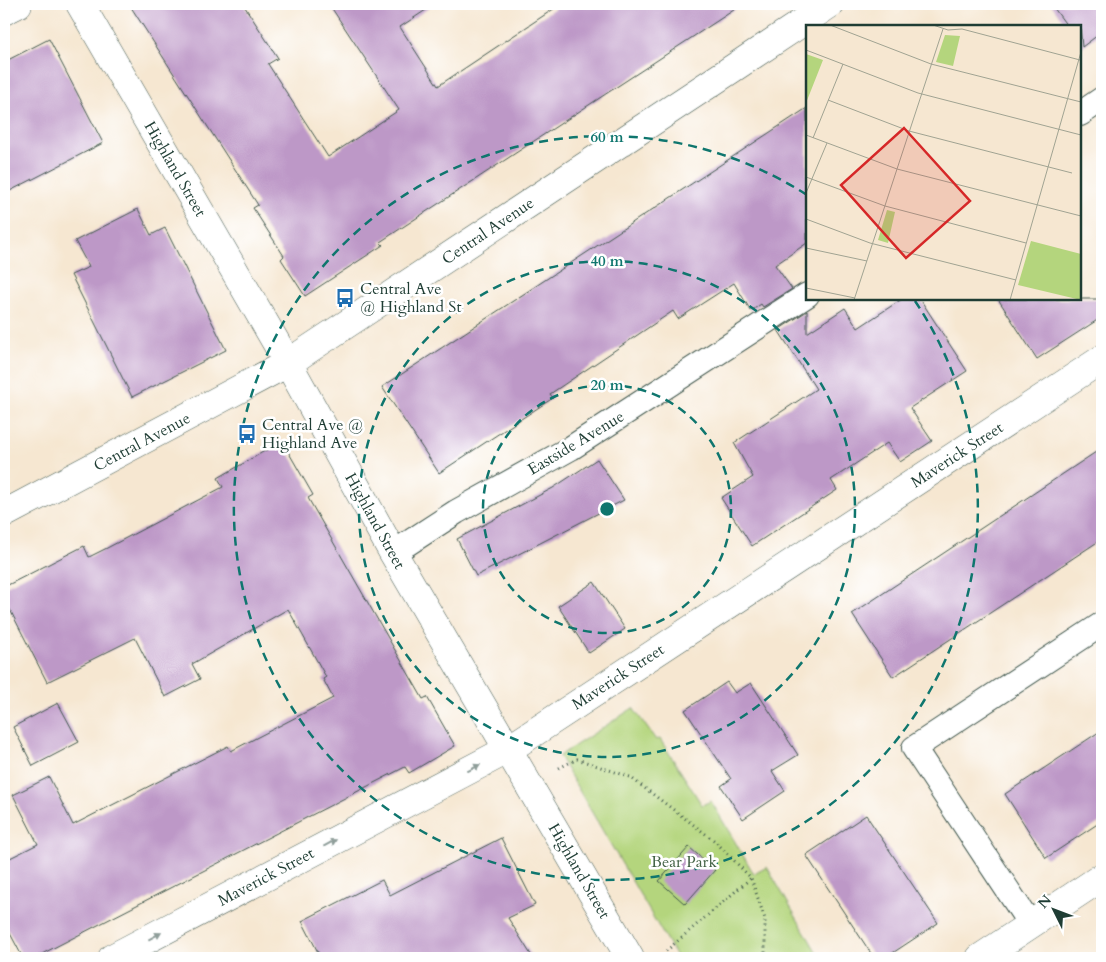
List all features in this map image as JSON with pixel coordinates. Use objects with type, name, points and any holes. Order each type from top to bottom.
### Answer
[{"type":"street","points":[[4,11],[18,4]]},
{"type":"street","name":"Highland Street","points":[[80,4],[288,363],[392,553],[509,749],[630,958]]},
{"type":"street","name":"Central Avenue","points":[[4,514],[288,363],[830,4]]},
{"type":"street","name":"Maverick Street","points":[[112,958],[509,749],[1102,359]]},
{"type":"street","points":[[980,958],[1102,876]]},
{"type":"lane","points":[[1081,113],[1102,99]]},
{"type":"lane","name":"Eastside Avenue","points":[[392,553],[456,512],[571,448],[806,296]]},
{"type":"lane","points":[[1030,924],[914,748],[1102,624]]},
{"type":"path","points":[[559,768],[577,759],[630,777],[715,841],[751,878],[765,919],[765,958]]},
{"type":"path","points":[[666,951],[751,878]]},
{"type":"green space","name":"Bear Park","points":[[633,708],[656,740],[660,739],[702,805],[711,801],[754,874],[767,867],[820,958],[677,958],[559,756]]},
{"type":"building","points":[[129,4],[243,4],[278,58],[268,64],[328,157],[399,110],[329,4],[435,4],[400,27],[438,86],[561,4],[743,4],[380,242],[383,245],[305,296],[281,259],[284,256],[253,208],[258,205]]},
{"type":"building","points":[[1051,4],[1102,4],[1102,32],[1082,47],[1081,25],[1066,25]]},
{"type":"building","points":[[49,39],[103,143],[4,194],[4,62]]},
{"type":"building","points":[[806,109],[806,244],[775,265],[792,289],[763,307],[761,304],[751,311],[734,283],[678,319],[673,311],[550,394],[553,398],[439,473],[382,387]]},
{"type":"building","points":[[138,209],[151,235],[165,228],[226,350],[132,397],[71,275],[89,267],[75,241]]},
{"type":"building","points":[[1102,299],[1102,317],[1037,359],[999,300]]},
{"type":"building","points":[[900,300],[921,300],[967,371],[910,408],[932,441],[900,462],[887,443],[831,480],[837,490],[752,546],[721,498],[753,477],[734,443],[816,389],[778,330],[807,311],[807,333],[845,308],[858,328]]},
{"type":"building","points":[[282,441],[313,495],[308,498],[423,699],[427,697],[455,746],[409,773],[405,767],[34,958],[23,958],[4,922],[4,861],[38,844],[13,795],[49,777],[73,825],[228,746],[231,751],[333,698],[323,679],[326,677],[288,609],[192,664],[200,679],[165,697],[135,638],[47,682],[4,598],[4,587],[84,546],[89,557],[107,548],[223,487],[218,478]]},
{"type":"building","points":[[1102,448],[1102,539],[893,677],[852,614]]},
{"type":"building","points":[[597,459],[624,500],[476,576],[457,539],[553,488]]},
{"type":"building","points":[[594,582],[625,629],[589,653],[558,606]]},
{"type":"building","points":[[727,682],[735,693],[751,683],[798,755],[772,771],[785,791],[743,819],[721,786],[731,779],[685,710]]},
{"type":"building","points":[[58,703],[79,742],[33,766],[13,727]]},
{"type":"building","points":[[1102,730],[1102,821],[1046,858],[1005,794]]},
{"type":"building","points":[[866,815],[938,923],[885,958],[874,958],[806,855]]},
{"type":"building","points":[[501,838],[535,905],[508,918],[533,958],[321,958],[302,921],[382,880],[390,895]]},
{"type":"building","points":[[689,847],[715,870],[685,904],[659,881]]},
{"type":"place","name":"Central Ave @ Highland St","points":[[345,298]]},
{"type":"place","name":"Central Ave @ Highland Ave","points":[[247,434]]}]
